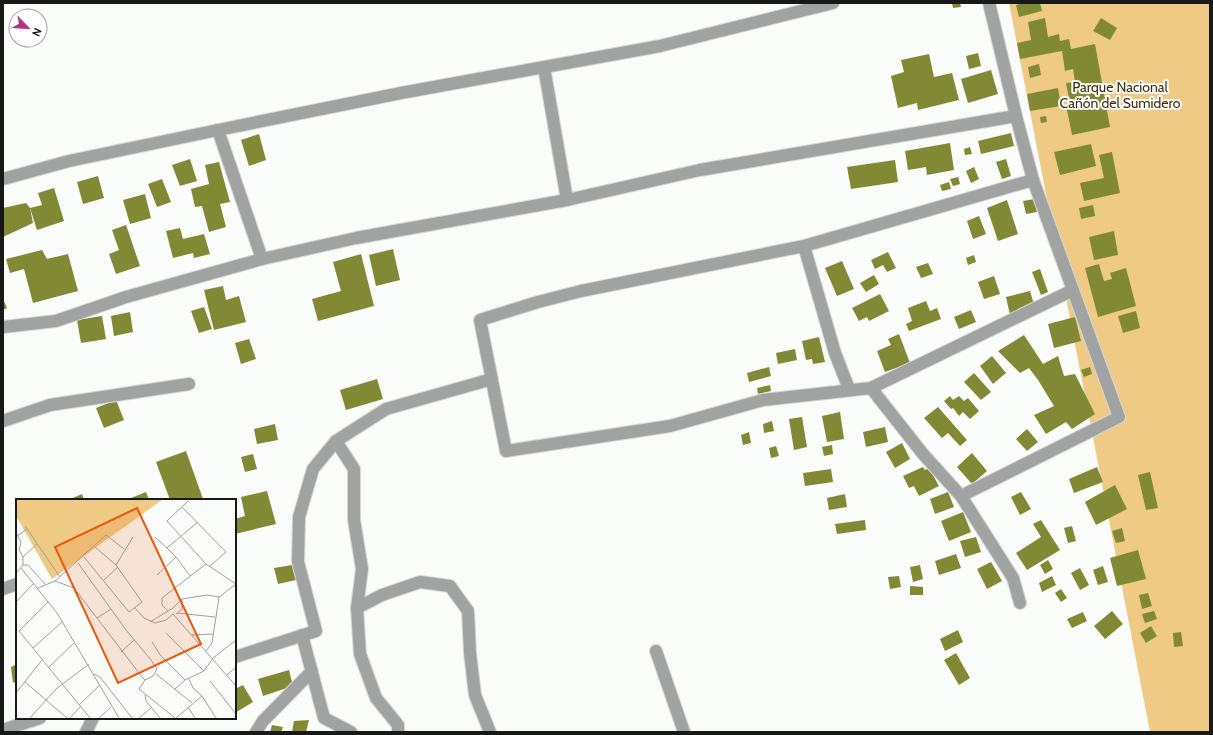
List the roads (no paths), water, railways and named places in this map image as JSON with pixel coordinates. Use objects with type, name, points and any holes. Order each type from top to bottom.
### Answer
[{"type":"street","points":[[3,179],[69,161],[218,130],[401,93],[660,46],[833,3]]},
{"type":"street","points":[[961,496],[1119,416],[1033,180],[1016,116],[990,3]]},
{"type":"street","points":[[544,67],[567,200]]},
{"type":"street","points":[[3,327],[56,321],[126,297],[262,259],[356,238],[567,200],[700,170],[1016,116]]},
{"type":"street","points":[[218,130],[262,259]]},
{"type":"street","points":[[1033,180],[804,246],[581,292],[538,302],[480,320],[506,451],[670,426],[763,400],[849,389],[871,388],[1073,290]]},
{"type":"street","points":[[804,246],[835,353],[849,389]]},
{"type":"street","points":[[236,657],[316,631],[298,562],[299,517],[313,469],[336,440],[386,409],[492,379]]},
{"type":"street","points":[[3,421],[50,405],[189,384]]},
{"type":"street","points":[[871,388],[923,454],[961,496],[1013,578],[1020,603]]},
{"type":"street","points":[[336,440],[354,469],[354,520],[362,570],[356,608],[360,654],[376,698],[398,725],[398,732]]},
{"type":"street","points":[[356,608],[382,595],[420,582],[450,586],[468,611],[470,653],[475,695],[490,732]]},
{"type":"street","points":[[3,589],[16,584]]},
{"type":"street","points":[[302,635],[324,718],[351,732]]},
{"type":"street","points":[[656,651],[684,732]]},
{"type":"street","points":[[256,732],[263,721],[312,671]]},
{"type":"street","points":[[3,730],[37,719]]},
{"type":"street","points":[[86,732],[92,719]]},
{"type":"park label","name":"Parque Nacional Cañón del Sumidero","points":[[1120,96]]}]
